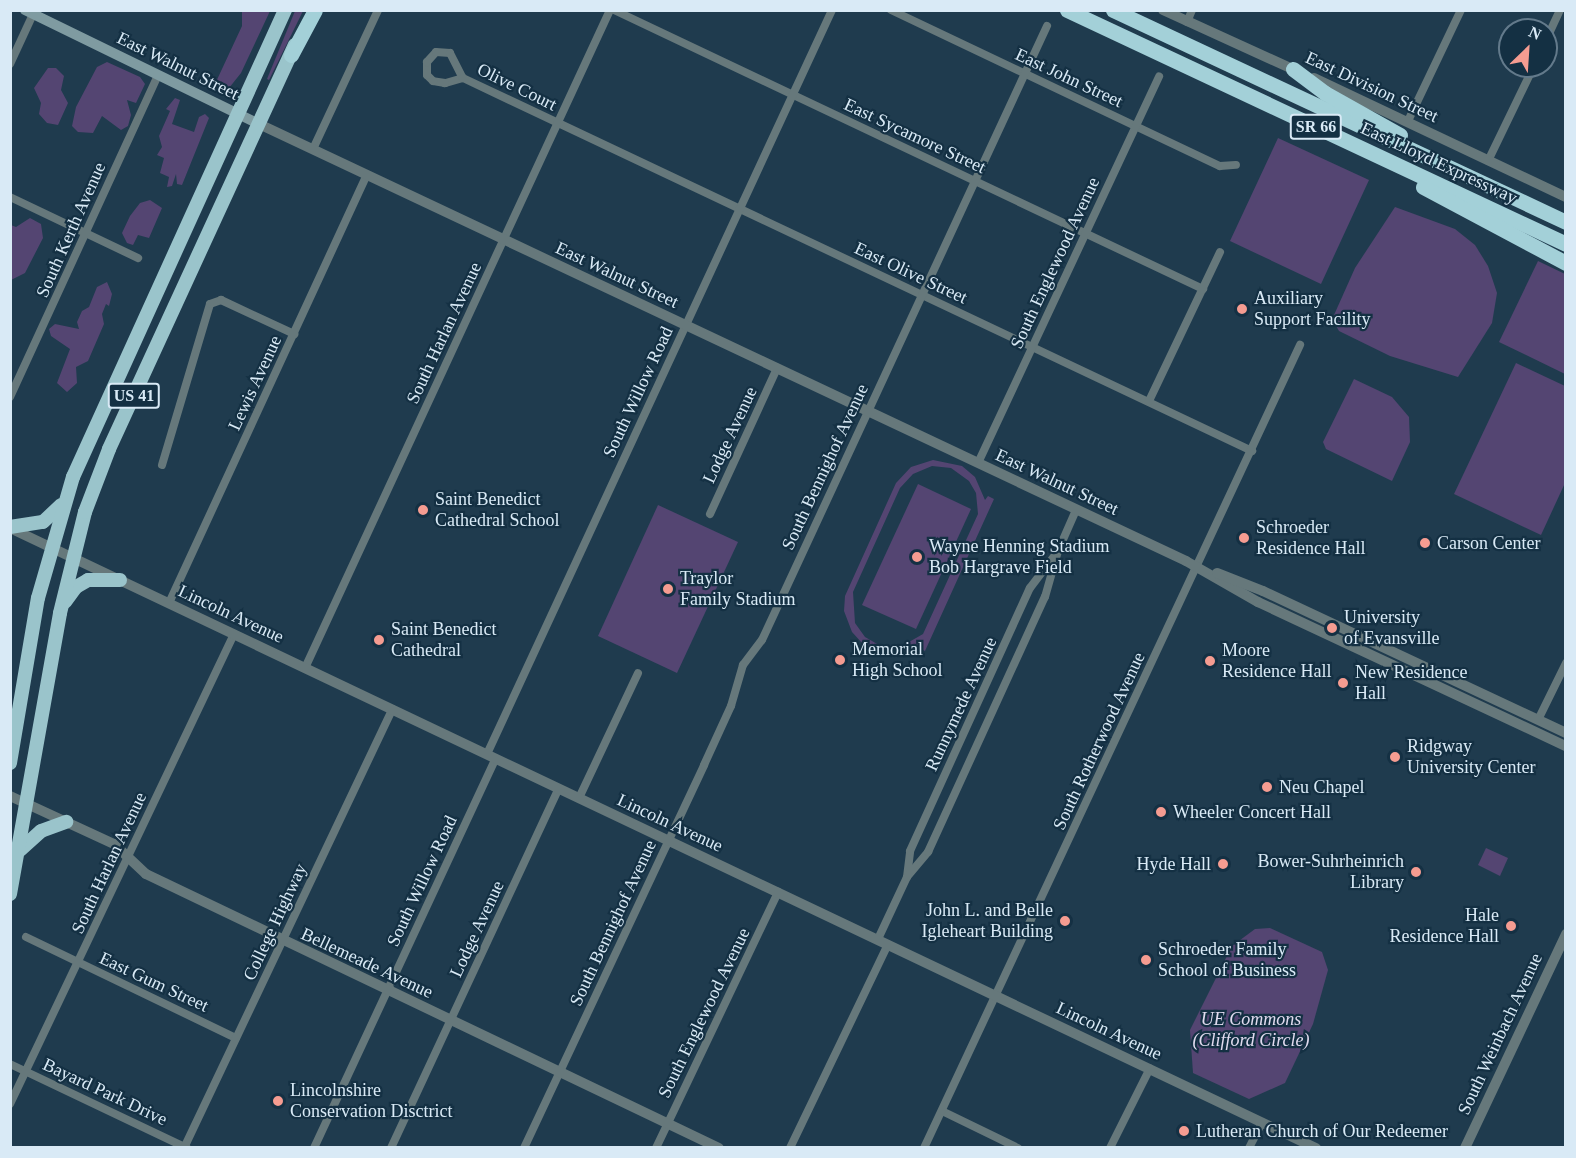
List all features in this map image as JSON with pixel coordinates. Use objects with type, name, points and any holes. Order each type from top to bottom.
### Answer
[{"type":"highway","name":"US 41","points":[[10,763],[50,547],[64,501],[98,418],[285,10]]},
{"type":"highway","points":[[291,55],[313,10]]},
{"type":"highway","name":"East Lloyd Expressway","points":[[1067,10],[1566,244]]},
{"type":"highway","name":"East Lloyd Expressway","points":[[1113,10],[1566,222]]},
{"type":"highway","name":"US 41","points":[[10,894],[20,850],[72,557],[110,449],[291,55]]},
{"type":"highway","points":[[1293,69],[1325,93],[1455,171]]},
{"type":"highway","points":[[1346,141],[1566,263]]},
{"type":"highway","points":[[10,527],[43,522],[64,501]]},
{"type":"highway","points":[[61,609],[72,591],[88,580],[120,580]]},
{"type":"highway","points":[[20,850],[40,831],[66,822]]},
{"type":"main road","name":"East Walnut Street","points":[[31,12],[259,124]]},
{"type":"street","points":[[313,149],[378,10]]},
{"type":"street","name":"South Harlan Avenue","points":[[305,668],[610,10]]},
{"type":"street","name":"East Sycamore Street","points":[[614,10],[1203,290]]},
{"type":"street","name":"South Willow Road","points":[[314,1147],[686,326],[832,10]]},
{"type":"street","name":"East John Street","points":[[891,10],[1220,166],[1236,165]]},
{"type":"street","name":"East Division Street","points":[[1163,10],[1408,121],[1566,197]]},
{"type":"street","points":[[1187,22],[1192,10]]},
{"type":"street","points":[[10,64],[31,12]]},
{"type":"street","points":[[1408,121],[1458,12]]},
{"type":"street","name":"South Bennighof Avenue","points":[[524,1148],[731,706],[743,665],[762,640],[1047,26]]},
{"type":"street","name":"Olive Court","points":[[463,78],[455,58],[446,52],[436,52],[427,62],[427,75],[433,81],[445,83],[463,78],[558,123]]},
{"type":"street","name":"South Kerth Avenue","points":[[10,397],[158,75]]},
{"type":"street","name":"South Englewood Avenue","points":[[978,463],[1159,76]]},
{"type":"street","points":[[1488,161],[1527,78]]},
{"type":"street","name":"East Olive Street","points":[[558,123],[1252,451]]},
{"type":"street","name":"East Walnut Street","points":[[259,124],[1076,510],[1197,566],[1263,591],[1566,733]]},
{"type":"street","name":"Lewis Avenue","points":[[169,603],[367,175]]},
{"type":"street","points":[[10,197],[138,258]]},
{"type":"street","points":[[1149,402],[1220,252]]},
{"type":"street","points":[[162,465],[206,309],[214,301],[221,300],[294,334]]},
{"type":"street","name":"South Rotherwood Avenue","points":[[924,1148],[998,996],[1300,345]]},
{"type":"street","name":"Lodge Avenue","points":[[710,514],[777,368]]},
{"type":"street","name":"Runnymede Avenue","points":[[907,877],[928,852],[1045,597],[1058,551],[1076,510]]},
{"type":"street","name":"Lincoln Avenue","points":[[10,527],[1316,1148]]},
{"type":"street","name":"Runnymede Avenue","points":[[790,1148],[883,941],[907,877],[910,851],[1030,588],[1058,551]]},
{"type":"street","name":"East Walnut Street","points":[[1197,566],[1258,602],[1566,746]]},
{"type":"street","name":"South Harlan Avenue","points":[[10,1104],[234,634]]},
{"type":"street","points":[[1538,720],[1566,663]]},
{"type":"street","points":[[579,798],[638,673]]},
{"type":"street","name":"College Highway","points":[[185,1147],[392,709]]},
{"type":"street","name":"Lodge Avenue","points":[[391,1148],[559,788]]},
{"type":"street","name":"Bellemeade Avenue","points":[[10,796],[114,844],[146,874],[719,1148]]},
{"type":"street","name":"South Englewood Avenue","points":[[656,1148],[778,892]]},
{"type":"street","name":"South Weinbach Avenue","points":[[1465,1148],[1566,934]]},
{"type":"street","name":"East Gum Street","points":[[26,937],[236,1038]]},
{"type":"street","name":"Bayard Park Drive","points":[[10,1064],[185,1147]]},
{"type":"street","points":[[1110,1148],[1149,1068]]},
{"type":"street","points":[[942,1111],[1017,1148]]},
{"type":"street","points":[[1249,1148],[1262,1122]]},
{"type":"green space","points":[[242,11],[270,11],[241,73],[229,88],[226,84],[219,86],[215,84],[242,26]]},
{"type":"green space","points":[[295,11],[303,11],[269,80],[267,79]]},
{"type":"green space","points":[[107,62],[140,77],[145,84],[136,103],[127,100],[131,115],[128,126],[121,130],[102,116],[93,133],[78,132],[72,126],[76,107],[97,67]]},
{"type":"green space","points":[[48,68],[56,68],[64,76],[61,90],[68,103],[58,125],[47,123],[39,114],[41,103],[34,88]]},
{"type":"green space","points":[[175,98],[180,100],[172,124],[194,132],[199,117],[205,114],[209,118],[182,185],[177,184],[176,174],[172,186],[167,187],[169,177],[160,173],[164,158],[157,155],[162,147],[159,136],[170,111],[166,109]]},
{"type":"green space","points":[[1278,138],[1369,180],[1321,284],[1230,241]]},
{"type":"green space","points":[[150,200],[162,208],[149,238],[138,235],[133,245],[127,243],[122,233],[130,216],[140,203]]},
{"type":"green space","points":[[1395,207],[1455,229],[1475,245],[1488,266],[1497,293],[1492,323],[1458,377],[1390,356],[1339,331],[1334,322],[1334,315],[1355,268]]},
{"type":"green space","points":[[30,218],[41,224],[43,238],[25,273],[11,280],[11,225],[16,227]]},
{"type":"green space","points":[[1538,261],[1565,274],[1565,374],[1499,342]]},
{"type":"green space","points":[[107,282],[112,294],[109,306],[106,304],[102,314],[104,324],[88,361],[76,367],[77,383],[67,392],[57,383],[70,349],[51,336],[49,329],[55,324],[79,329],[77,322],[82,311],[89,307],[97,287]]},
{"type":"green space","points":[[1516,363],[1565,386],[1565,483],[1541,535],[1454,494]]},
{"type":"green space","points":[[1354,379],[1392,397],[1409,417],[1410,442],[1392,481],[1326,449],[1323,442]]},
{"type":"green space","points":[[933,460],[962,466],[975,477],[985,500],[988,496],[994,499],[925,651],[917,647],[899,653],[882,653],[862,643],[852,632],[844,611],[845,596],[896,483],[911,467]],"holes":[[[932,466],[951,468],[969,481],[976,493],[978,514],[923,634],[902,646],[879,645],[865,637],[855,623],[853,592],[900,488],[913,474]]]},
{"type":"green space","name":"Wayne Henning Stadium Bob Hargrave Field","points":[[918,484],[971,509],[916,629],[862,605]]},
{"type":"green space","name":"Traylor Family Stadium","points":[[658,505],[738,542],[677,673],[598,636]]},
{"type":"green space","points":[[1486,848],[1508,858],[1500,876],[1478,865]]},
{"type":"green space","name":"UE Commons (Clifford Circle)","points":[[1270,928],[1322,952],[1328,970],[1313,1024],[1285,1083],[1249,1099],[1193,1073],[1190,1030],[1232,946],[1255,929]]},
{"type":"place","name":"Auxiliary Support Facility","points":[[1242,309]]},
{"type":"place","name":"Saint Benedict Cathedral School","points":[[423,510]]},
{"type":"place","name":"Schroeder Residence Hall","points":[[1244,538]]},
{"type":"place","name":"Carson Center","points":[[1425,543]]},
{"type":"place","name":"Wayne Henning Stadium Bob Hargrave Field","points":[[917,557]]},
{"type":"place","name":"Traylor Family Stadium","points":[[668,589]]},
{"type":"place","name":"University of Evansville","points":[[1332,628]]},
{"type":"place","name":"Saint Benedict Cathedral","points":[[379,640]]},
{"type":"place","name":"Memorial High School","points":[[840,660]]},
{"type":"place","name":"Moore Residence Hall","points":[[1210,661]]},
{"type":"place","name":"New Residence Hall","points":[[1343,683]]},
{"type":"place","name":"Ridgway University Center","points":[[1395,757]]},
{"type":"place","name":"Neu Chapel","points":[[1267,787]]},
{"type":"place","name":"Wheeler Concert Hall","points":[[1161,812]]},
{"type":"place","name":"Hyde Hall","points":[[1223,864]]},
{"type":"place","name":"Bower-Suhrheinrich Library","points":[[1416,872]]},
{"type":"place","name":"John L. and Belle Igleheart Building","points":[[1065,921]]},
{"type":"place","name":"Hale Residence Hall","points":[[1511,926]]},
{"type":"place","name":"Schroeder Family School of Business","points":[[1146,960]]},
{"type":"place","name":"Lincolnshire Conservation Disctrict","points":[[278,1101]]},
{"type":"place","name":"Lutheran Church of Our Redeemer","points":[[1184,1131]]}]
